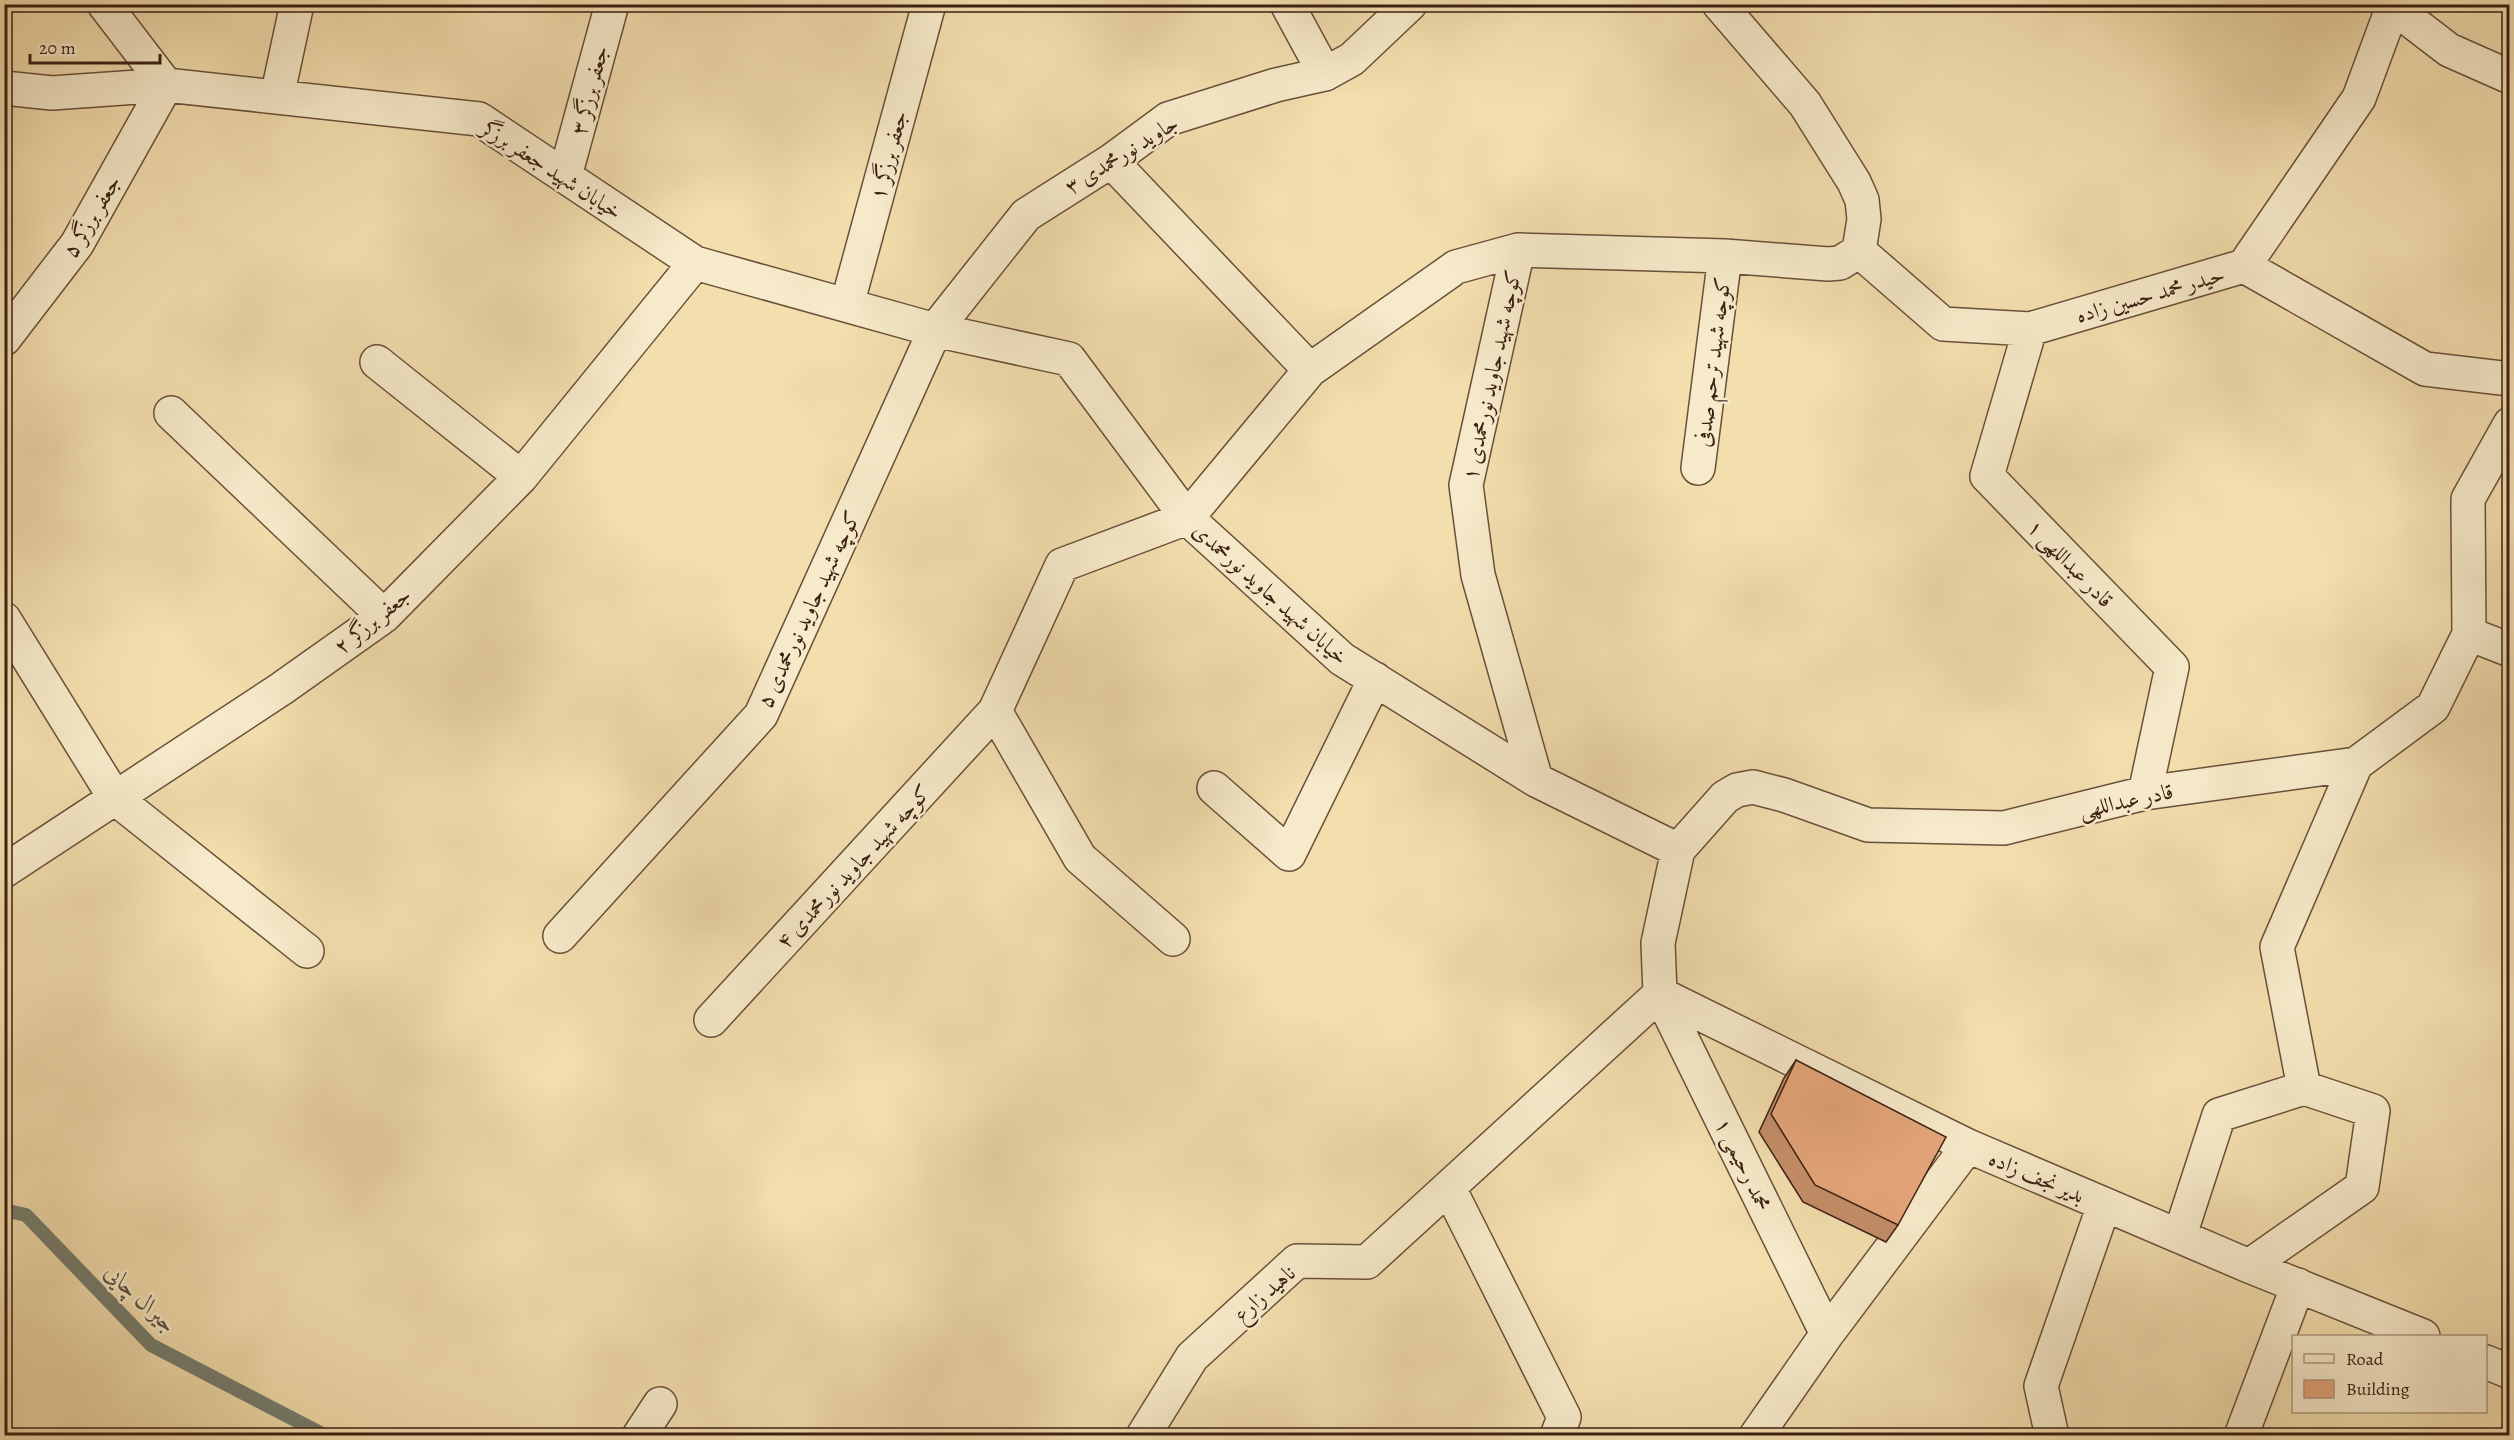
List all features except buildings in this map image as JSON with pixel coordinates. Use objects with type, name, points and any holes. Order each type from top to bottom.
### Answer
[{"type":"street","points":[[105,4],[166,85]]},
{"type":"street","points":[[278,97],[297,4]]},
{"type":"street","name":"جعفر برزگر ۳","points":[[565,176],[612,4]]},
{"type":"street","name":"جعفر برزگر ۱","points":[[848,305],[929,4]]},
{"type":"street","points":[[1287,4],[1325,74]]},
{"type":"street","name":"جاوید نورمحمدی ۳","points":[[935,330],[1026,215],[1111,160],[1168,119],[1276,85],[1325,74],[1352,59],[1410,4]]},
{"type":"street","points":[[1187,518],[1310,370],[1456,267],[1518,250],[1725,256],[1828,264],[1840,263],[1859,251],[1864,219],[1862,200],[1854,182],[1806,104],[1719,4]]},
{"type":"street","points":[[2244,266],[2359,98],[2391,5],[2449,50],[2510,76]]},
{"type":"street","name":"خیابان شهید جعفر برزگر","points":[[4,88],[52,93],[166,85],[479,119],[694,263],[935,330]]},
{"type":"street","name":"جعفر برزگر ۵","points":[[4,339],[77,244],[166,85]]},
{"type":"street","points":[[1111,160],[1310,370]]},
{"type":"street","name":"کوچه شهید جاوید نورمحمدی ۱","points":[[1518,250],[1466,485],[1478,575],[1536,780]]},
{"type":"street","name":"حیدر محمد حسین زاده","points":[[1859,251],[1943,324],[2030,329],[2244,266],[2425,369],[2510,379]]},
{"type":"street","name":"کوچه شهید ترحم صدفی","points":[[1698,468],[1725,256]]},
{"type":"street","name":"جعفر برزگر ۲","points":[[4,871],[281,689],[384,616],[521,477],[694,263]]},
{"type":"street","name":"قادر عبداللهی ۱","points":[[2030,329],[1988,476],[2172,667],[2145,793]]},
{"type":"street","name":"خیابان شهید جاوید نورمحمدی","points":[[935,330],[1069,359],[1187,518],[1342,659],[1536,780],[1678,850]]},
{"type":"street","name":"کوچه شهید جاوید نورمحمدی ۵","points":[[560,936],[761,715],[935,330]]},
{"type":"street","points":[[377,362],[521,477]]},
{"type":"street","points":[[171,413],[384,616]]},
{"type":"street","name":"قادر عبداللهی","points":[[1660,994],[1658,943],[1678,850],[1725,797],[1737,790],[1753,787],[1784,795],[1868,825],[2004,828],[2145,793],[2356,764],[2433,707],[2469,634],[2468,499],[2510,424]]},
{"type":"street","name":"کوچه شهید جاوید نورمحمدی ۴","points":[[711,1020],[994,711],[1062,565],[1187,518]]},
{"type":"street","points":[[4,619],[115,798],[307,951]]},
{"type":"street","points":[[2469,634],[2510,650]]},
{"type":"street","points":[[1214,788],[1289,854],[1374,679]]},
{"type":"street","points":[[994,711],[1080,858],[1173,939]]},
{"type":"street","points":[[2304,1089],[2277,947],[2356,764]]},
{"type":"street","name":"بدیر نجف زاده","points":[[1660,994],[1968,1146],[2249,1266],[2421,1335]]},
{"type":"street","name":"ناهید زارع","points":[[1143,1436],[1192,1357],[1297,1261],[1366,1262],[1660,994]]},
{"type":"street","name":"محمد رحیمی ۱","points":[[1660,994],[1827,1334]]},
{"type":"street","points":[[2180,1236],[2219,1115],[2304,1089],[2373,1112],[2362,1187],[2249,1266]]},
{"type":"street","points":[[1756,1436],[1827,1334],[1968,1146]]},
{"type":"street","points":[[1449,1188],[1564,1417],[1557,1436]]},
{"type":"street","points":[[2052,1436],[2041,1386],[2104,1205]]},
{"type":"street","points":[[2241,1436],[2298,1285]]},
{"type":"street","points":[[2487,1362],[2510,1372]]},
{"type":"street","points":[[639,1436],[660,1404]]},
{"type":"waterway","name":"جیرال چایی","points":[[4,1210],[26,1215],[151,1345],[326,1436]]}]
